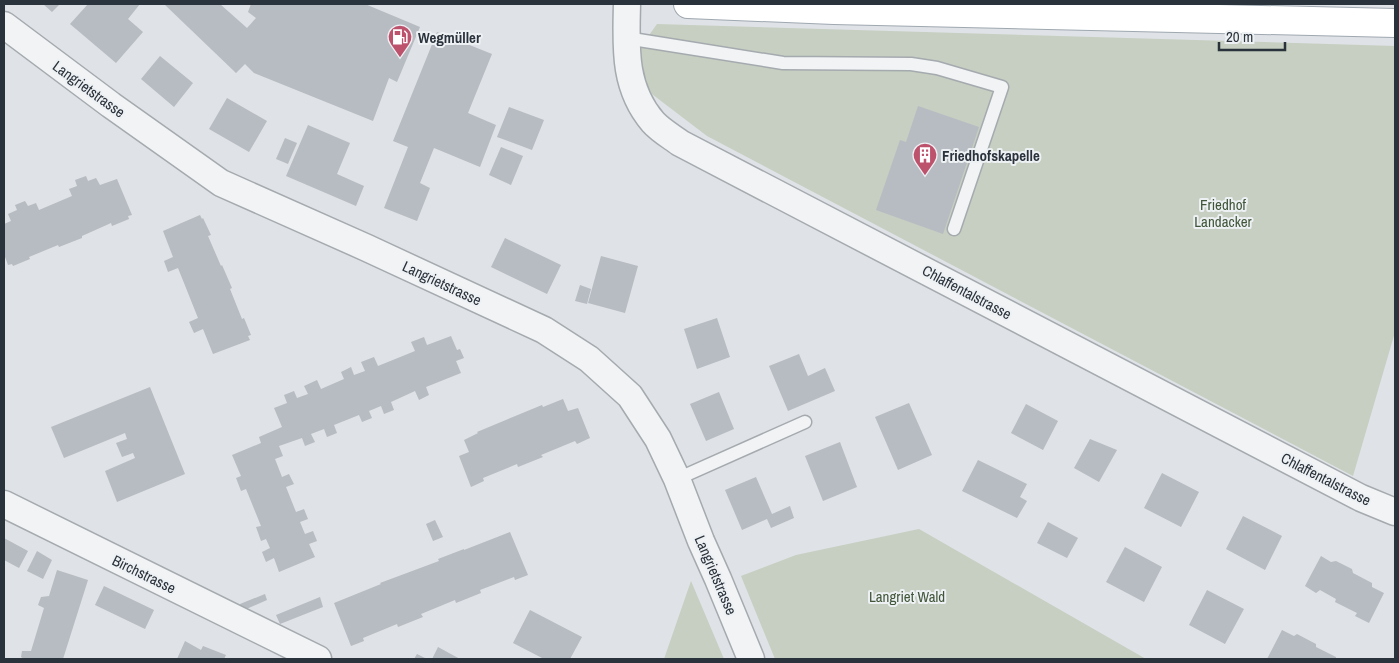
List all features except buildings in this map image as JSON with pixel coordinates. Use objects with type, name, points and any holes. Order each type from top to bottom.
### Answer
[{"type":"main road","points":[[688,4],[834,10],[1395,24]]},
{"type":"street","name":"Chlaffentalstrasse","points":[[627,4],[626,38],[631,84],[639,102],[653,123],[680,143],[1361,498],[1395,512]]},
{"type":"street","name":"Langrietstrasse","points":[[4,25],[111,105],[221,183],[544,330],[589,359],[630,396],[658,439],[677,479],[751,659]]},
{"type":"street","name":"Birchstrasse","points":[[4,504],[281,651],[318,659]]},
{"type":"lane","points":[[626,38],[783,63],[911,64],[937,68],[1002,87],[954,229]]},
{"type":"lane","points":[[677,479],[805,422]]},
{"type":"green space","name":"Friedhof Landacker","points":[[657,24],[1395,46],[1395,332],[1353,476],[707,136],[644,88],[640,48]]},
{"type":"green space","name":"Langriet Wald","points":[[919,529],[1146,659],[775,659],[741,576],[796,555]]},
{"type":"green space","points":[[691,581],[724,659],[664,659]]},
{"type":"place","name":"Wegmüller","points":[[400,58]]},
{"type":"place","name":"Friedhofskapelle","points":[[925,176]]}]
